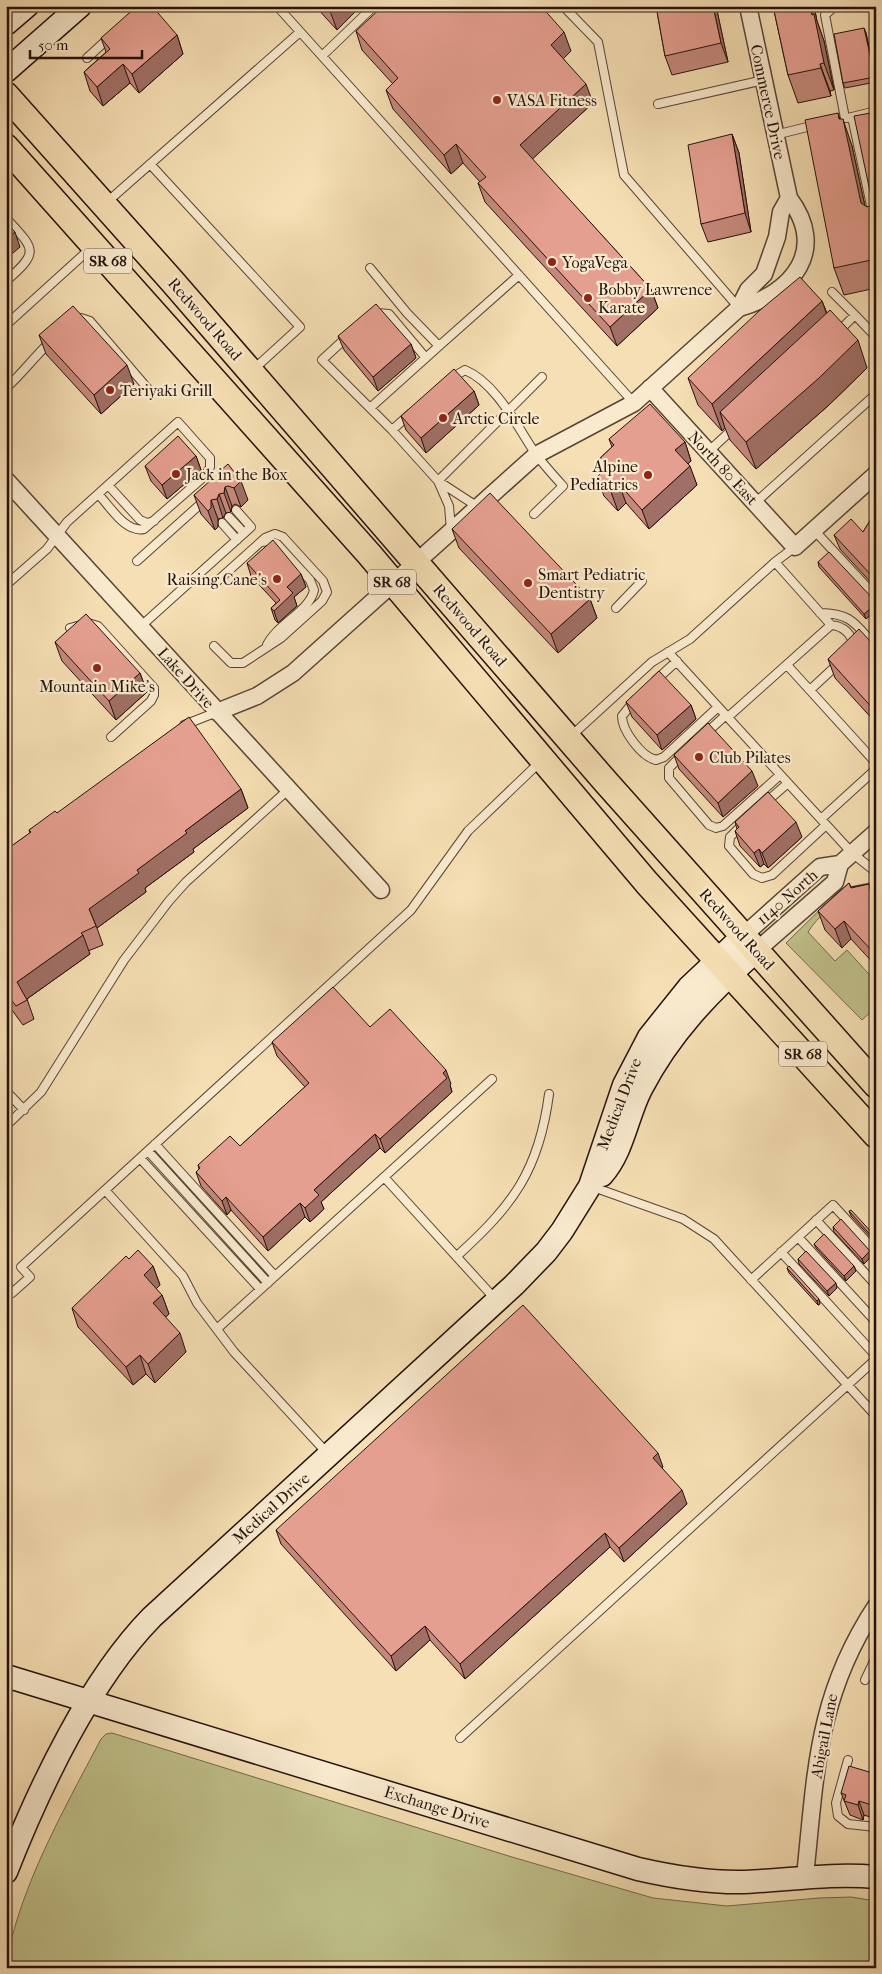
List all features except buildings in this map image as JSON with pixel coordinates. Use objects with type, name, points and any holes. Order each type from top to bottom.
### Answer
[{"type":"main road","name":"Redwood Road","points":[[6,96],[105,204],[568,739],[876,1085]]},
{"type":"main road","name":"Redwood Road","points":[[6,147],[393,583],[647,883],[876,1135]]},
{"type":"street","points":[[6,24],[27,6]]},
{"type":"street","points":[[6,71],[80,6]]},
{"type":"street","name":"Commerce Drive","points":[[739,308],[758,303],[778,292],[793,278],[802,261],[806,240],[797,209],[789,198],[748,6]]},
{"type":"street","points":[[739,308],[748,290],[764,274],[777,237],[781,212],[789,198]]},
{"type":"street","name":"Lake Drive","points":[[6,480],[217,712],[256,696],[293,673],[536,454],[634,403],[739,308]]},
{"type":"street","name":"North 80 East","points":[[650,388],[795,547]]},
{"type":"street","points":[[795,547],[876,474]]},
{"type":"street","points":[[217,712],[381,890]]},
{"type":"street","name":"1140 North","points":[[724,966],[749,944],[820,867],[846,859],[876,832]]},
{"type":"street","name":"Medical Drive","points":[[6,1872],[39,1798],[90,1701],[114,1661],[141,1628],[497,1301],[546,1252],[562,1231],[590,1186],[612,1161],[635,1101],[657,1060],[724,966]]},
{"type":"street","name":"Abigail Lane","points":[[805,1876],[817,1760],[827,1710],[847,1654],[876,1606]]},
{"type":"street","name":"Exchange Drive","points":[[6,1676],[638,1869],[666,1875],[719,1881],[839,1875],[876,1877]]},
{"type":"lane","points":[[277,6],[634,403]]},
{"type":"lane","points":[[322,56],[374,6]]},
{"type":"lane","points":[[563,6],[598,42],[624,175],[739,308]]},
{"type":"lane","points":[[823,6],[876,229]]},
{"type":"lane","points":[[825,15],[835,6]]},
{"type":"lane","points":[[87,58],[120,28]]},
{"type":"lane","points":[[105,204],[300,32]]},
{"type":"lane","points":[[658,104],[764,80]]},
{"type":"lane","points":[[835,121],[876,111]]},
{"type":"lane","points":[[775,135],[826,123]]},
{"type":"lane","points":[[150,164],[300,327],[250,372]]},
{"type":"lane","points":[[6,218],[28,243],[31,252],[27,262],[6,281]]},
{"type":"lane","points":[[6,324],[94,246]]},
{"type":"lane","points":[[370,268],[407,313],[440,346]]},
{"type":"lane","points":[[370,408],[520,275]]},
{"type":"lane","points":[[832,292],[876,337]]},
{"type":"lane","points":[[370,317],[378,312],[389,314],[426,358]]},
{"type":"lane","points":[[830,339],[856,315]]},
{"type":"lane","points":[[67,327],[78,319],[90,321],[149,390]]},
{"type":"lane","points":[[868,330],[876,323]]},
{"type":"lane","points":[[357,328],[322,360],[392,430],[438,482],[478,507]]},
{"type":"lane","points":[[6,388],[25,371],[29,361],[60,333]]},
{"type":"lane","points":[[440,387],[454,375],[465,370],[477,375],[509,411],[536,454],[562,486],[534,514]]},
{"type":"lane","points":[[438,482],[542,377]]},
{"type":"lane","points":[[755,503],[876,394]]},
{"type":"lane","points":[[392,430],[420,406]]},
{"type":"lane","points":[[708,452],[743,420]]},
{"type":"lane","points":[[6,585],[47,549],[67,522],[98,494],[178,422],[208,453],[210,467],[206,475],[144,529],[131,528],[98,494]]},
{"type":"lane","points":[[438,482],[449,506],[451,530]]},
{"type":"lane","points":[[108,485],[140,520],[147,523],[154,521]]},
{"type":"lane","points":[[137,562],[205,505],[210,495],[215,501]]},
{"type":"lane","points":[[140,627],[251,527],[236,510]]},
{"type":"lane","points":[[229,517],[244,533]]},
{"type":"lane","points":[[222,523],[237,540]]},
{"type":"lane","points":[[814,530],[876,597]]},
{"type":"lane","points":[[214,584],[271,534],[283,537],[327,588],[326,596],[322,601],[281,638],[239,664],[228,661],[214,646]]},
{"type":"lane","points":[[259,543],[270,541],[277,544],[310,580],[314,590],[310,600],[275,632],[267,645]]},
{"type":"lane","points":[[568,739],[652,662],[690,639],[775,562],[795,547]]},
{"type":"lane","points":[[775,562],[831,625],[843,628],[852,638],[852,648],[810,690]]},
{"type":"lane","points":[[616,608],[642,581]]},
{"type":"lane","points":[[820,613],[838,613],[846,616],[876,647]]},
{"type":"lane","points":[[70,628],[88,623],[98,626],[154,688],[154,695],[151,701],[111,737]]},
{"type":"lane","points":[[699,740],[831,625]]},
{"type":"lane","points":[[668,652],[824,822],[846,859],[876,872]]},
{"type":"lane","points":[[649,686],[677,661]]},
{"type":"lane","points":[[787,664],[876,763]]},
{"type":"lane","points":[[642,693],[625,710],[622,723],[627,734],[648,756],[656,760],[664,757],[718,707]]},
{"type":"lane","points":[[178,729],[194,720],[217,712]]},
{"type":"lane","points":[[686,752],[669,768],[669,778],[709,825],[716,828],[723,826],[780,774]]},
{"type":"lane","points":[[12,1293],[30,1277],[20,1267],[412,910],[468,831],[494,804],[543,760]]},
{"type":"lane","points":[[753,814],[732,833],[729,842],[732,850],[753,874],[762,878],[772,875],[876,769]]},
{"type":"lane","points":[[760,808],[788,783]]},
{"type":"lane","points":[[6,1126],[41,1092],[124,960],[169,901],[186,882],[289,789]]},
{"type":"lane","points":[[218,1328],[492,1079]]},
{"type":"lane","points":[[6,1091],[24,1110]]},
{"type":"lane","points":[[456,1256],[505,1209],[524,1180],[543,1134],[549,1094]]},
{"type":"lane","points":[[156,1144],[276,1276]]},
{"type":"lane","points":[[148,1151],[268,1282]]},
{"type":"lane","points":[[140,1158],[260,1290]]},
{"type":"lane","points":[[384,1177],[497,1301]]},
{"type":"lane","points":[[590,1186],[693,1224],[714,1239],[876,1416]]},
{"type":"lane","points":[[105,1190],[183,1276],[193,1298],[218,1328],[234,1352],[329,1455]]},
{"type":"lane","points":[[751,1280],[833,1205],[876,1252]]},
{"type":"lane","points":[[816,1220],[876,1285]]},
{"type":"lane","points":[[798,1237],[876,1322]]},
{"type":"lane","points":[[460,1738],[876,1358],[781,1252]]},
{"type":"lane","points":[[865,1680],[876,1657]]},
{"type":"lane","points":[[848,1760],[836,1803],[838,1816],[848,1824],[876,1827]]},
{"type":"green space","points":[[869,883],[874,893],[865,899],[825,913],[808,932],[835,961],[847,950],[876,982],[876,1007],[862,1020],[786,943],[841,889]]},
{"type":"green space","points":[[112,1733],[512,1857],[653,1898],[727,1906],[819,1898],[851,1897],[876,1901],[876,1968],[6,1968],[8,1951],[16,1923],[33,1875],[101,1739],[106,1734]]},
{"type":"place","name":"VASA Fitness","points":[[497,100]]},
{"type":"place","name":"YogaVega","points":[[552,262]]},
{"type":"place","name":"Bobby Lawrence Karate","points":[[588,298]]},
{"type":"place","name":"Teriyaki Grill","points":[[110,390]]},
{"type":"place","name":"Arctic Circle","points":[[443,418]]},
{"type":"place","name":"Jack in the Box","points":[[176,474]]},
{"type":"place","name":"Alpine Pediatrics","points":[[648,475]]},
{"type":"place","name":"Raising Cane's","points":[[277,579]]},
{"type":"place","name":"Smart Pediatric Dentistry","points":[[528,583]]},
{"type":"place","name":"Mountain Mike's","points":[[97,668]]},
{"type":"place","name":"Club Pilates","points":[[699,757]]}]
